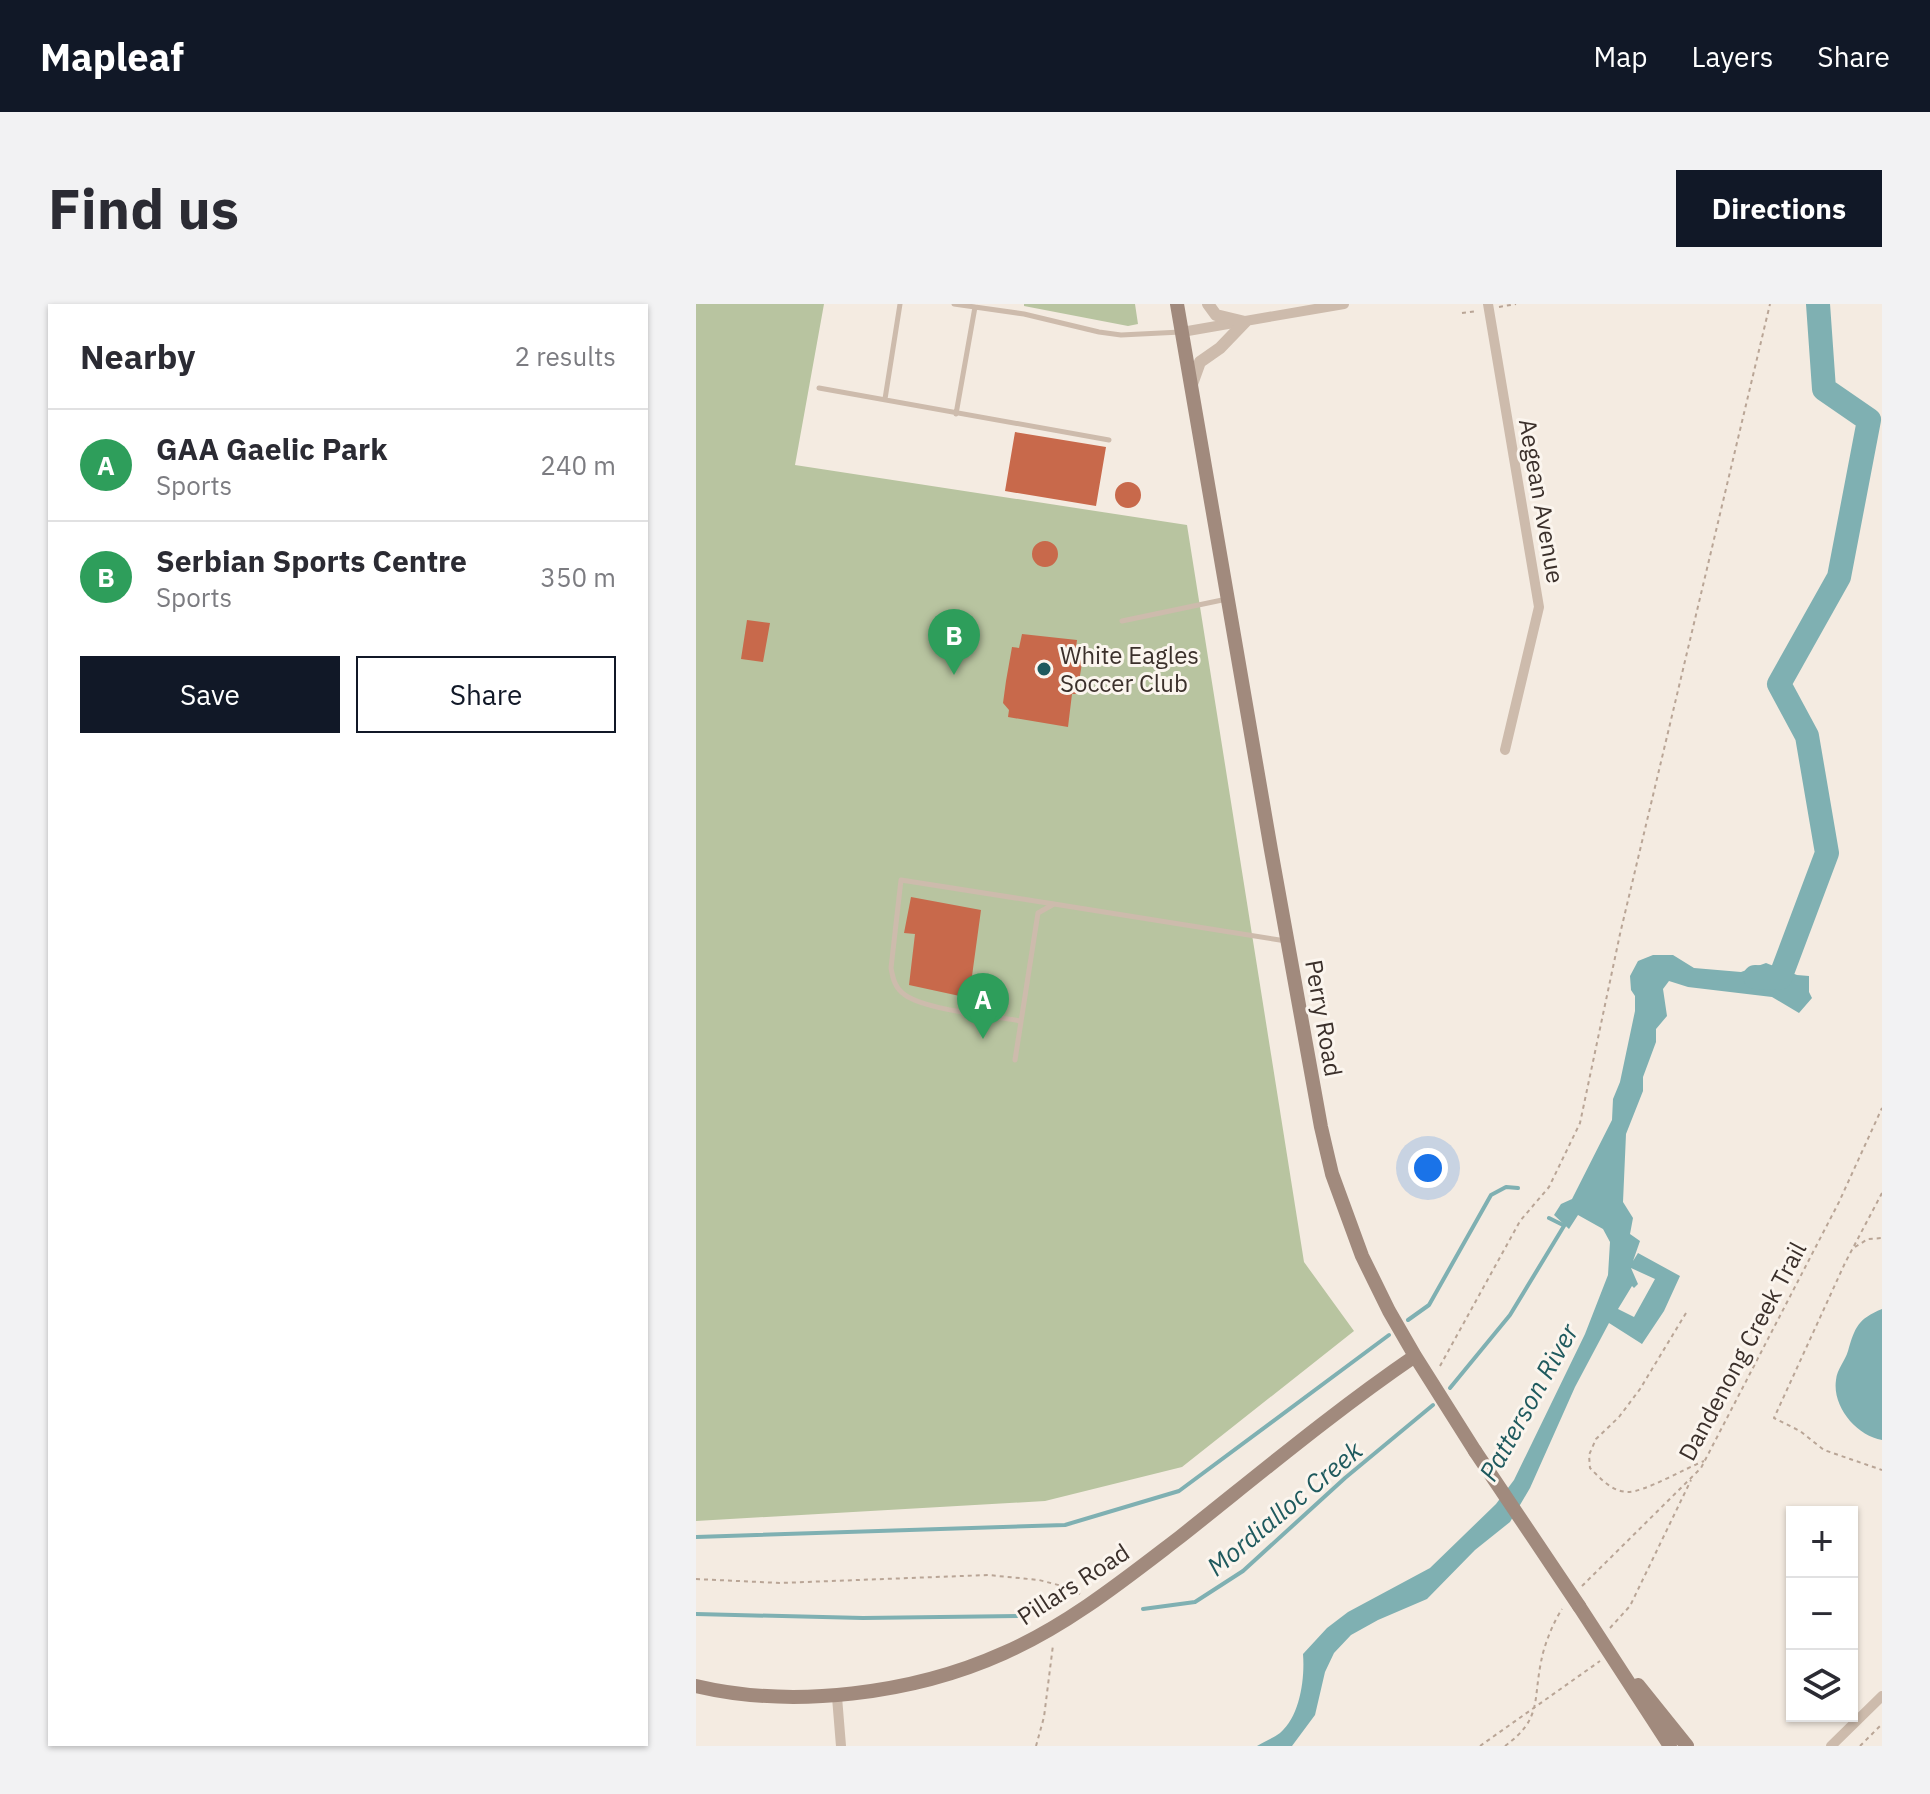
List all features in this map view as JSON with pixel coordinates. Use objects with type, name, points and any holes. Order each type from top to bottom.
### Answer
[{"type":"main road","name":"Perry Road","points":[[1177,304],[1287,941],[1332,1174],[1362,1256],[1415,1356],[1610,1654],[1636,1682],[1682,1745]]},
{"type":"main road","name":"Pillars Road","points":[[696,1686],[768,1696],[837,1697],[906,1684],[1004,1653],[1093,1601],[1415,1356]]},
{"type":"street","points":[[1208,304],[1216,315],[1245,322]]},
{"type":"street","points":[[1182,332],[1344,304]]},
{"type":"street","name":"Aegean Avenue","points":[[1488,306],[1539,607],[1505,750]]},
{"type":"street","points":[[1191,387],[1200,362],[1220,348],[1245,322]]},
{"type":"street","points":[[1832,1745],[1882,1696]]},
{"type":"street","points":[[837,1697],[841,1746]]},
{"type":"lane","points":[[885,399],[900,304]]},
{"type":"lane","points":[[954,304],[1024,314],[1065,326],[1110,334],[1182,332]]},
{"type":"lane","points":[[956,414],[975,307]]},
{"type":"lane","points":[[819,388],[1109,440]]},
{"type":"lane","points":[[1122,621],[1228,599]]},
{"type":"lane","points":[[1021,1021],[919,1002],[903,994],[893,982],[891,968],[901,880],[1287,941]]},
{"type":"lane","points":[[1015,1060],[1038,913],[1054,904]]},
{"type":"path","points":[[1462,313],[1488,306],[1516,304]]},
{"type":"path","points":[[1431,1381],[1520,1221],[1549,1187],[1580,1123],[1620,934],[1770,304]]},
{"type":"path","name":"Dandenong Creek Trail","points":[[1505,1746],[1528,1725],[1536,1706],[1541,1660],[1560,1612],[1705,1460],[1839,1202],[1882,1108]]},
{"type":"path","points":[[1882,1193],[1774,1418],[1800,1431],[1824,1450],[1882,1470]]},
{"type":"path","points":[[1854,1248],[1868,1239],[1882,1238]]},
{"type":"path","points":[[1686,1313],[1640,1389],[1619,1417],[1596,1439],[1589,1455],[1590,1468],[1613,1488],[1627,1492],[1644,1489],[1705,1460]]},
{"type":"path","points":[[1600,1636],[1630,1606],[1694,1475]]},
{"type":"path","points":[[696,1579],[780,1583],[988,1575],[1066,1587],[1093,1601]]},
{"type":"path","points":[[1036,1746],[1052,1662],[1053,1626]]},
{"type":"path","points":[[1480,1746],[1610,1654]]},
{"type":"path","points":[[1860,1746],[1882,1724]]},
{"type":"green space","points":[[696,304],[824,304],[795,465],[1187,525],[1304,1262],[1354,1331],[1182,1467],[1045,1501],[696,1521]]},
{"type":"green space","points":[[1024,304],[1135,304],[1138,324],[1128,326]]},
{"type":"water","points":[[1653,955],[1673,955],[1694,968],[1741,972],[1766,963],[1797,975],[1809,976],[1812,998],[1799,1013],[1772,997],[1688,987],[1669,981],[1663,989],[1667,1016],[1656,1029],[1656,1042],[1643,1077],[1643,1091],[1626,1134],[1623,1202],[1633,1218],[1630,1234],[1640,1241],[1633,1261],[1638,1253],[1680,1276],[1664,1311],[1642,1344],[1609,1323],[1575,1387],[1530,1488],[1510,1522],[1475,1550],[1427,1599],[1351,1635],[1334,1653],[1325,1672],[1315,1715],[1292,1746],[1257,1746],[1287,1726],[1297,1707],[1302,1686],[1303,1654],[1327,1628],[1348,1612],[1430,1568],[1496,1504],[1514,1480],[1585,1334],[1608,1275],[1610,1242],[1603,1229],[1578,1215],[1569,1229],[1554,1215],[1561,1204],[1572,1199],[1612,1120],[1613,1099],[1620,1082],[1635,1011],[1630,976],[1638,961]],"holes":[[[1631,1268],[1655,1279],[1634,1317],[1618,1309],[1632,1286],[1634,1288],[1638,1284]]]},
{"type":"water","points":[[1882,1309],[1882,1440],[1864,1433],[1848,1419],[1838,1400],[1836,1380],[1856,1330],[1863,1320]]},
{"type":"building","points":[[1015,432],[1106,447],[1096,506],[1005,491]]},
{"type":"building","points":[[1128,482],[1137,486],[1141,495],[1137,504],[1128,508],[1119,504],[1115,495],[1119,486]]},
{"type":"building","points":[[1045,541],[1054,545],[1058,554],[1054,563],[1045,567],[1036,563],[1032,554],[1036,545]]},
{"type":"building","points":[[747,620],[770,623],[763,662],[741,659]]},
{"type":"building","name":"White Eagles Soccer Club","points":[[1022,634],[1077,640],[1075,656],[1083,657],[1077,694],[1072,694],[1068,727],[1008,717],[1009,710],[1003,703],[1006,681],[1012,647],[1019,648]]},
{"type":"building","points":[[911,897],[981,910],[969,998],[909,985],[915,934],[904,933]]},
{"type":"waterway","points":[[1755,977],[1780,978],[1827,853],[1807,736],[1779,684],[1839,577],[1869,420],[1824,389],[1818,304]]},
{"type":"waterway","points":[[1408,1320],[1429,1305],[1491,1195],[1506,1187],[1518,1188]]},
{"type":"waterway","points":[[1549,1218],[1563,1225]]},
{"type":"waterway","name":"Mordialloc Creek","points":[[1450,1388],[1510,1315],[1567,1221]]},
{"type":"waterway","points":[[696,1537],[1065,1525],[1179,1491],[1389,1335]]},
{"type":"waterway","name":"Mordialloc Creek","points":[[1143,1609],[1195,1602],[1243,1571],[1345,1478],[1433,1405]]},
{"type":"waterway","name":"Mordialloc Creek","points":[[696,1614],[863,1618],[1021,1616]]},
{"type":"place","name":"White Eagles Soccer Club","points":[[1044,669]]},
{"type":"place","name":"Serbian Sports Centre","points":[[954,675]]},
{"type":"place","name":"GAA Gaelic Park","points":[[983,1039]]},
{"type":"water label","name":"Patterson River","points":[[1528,1402]]}]
